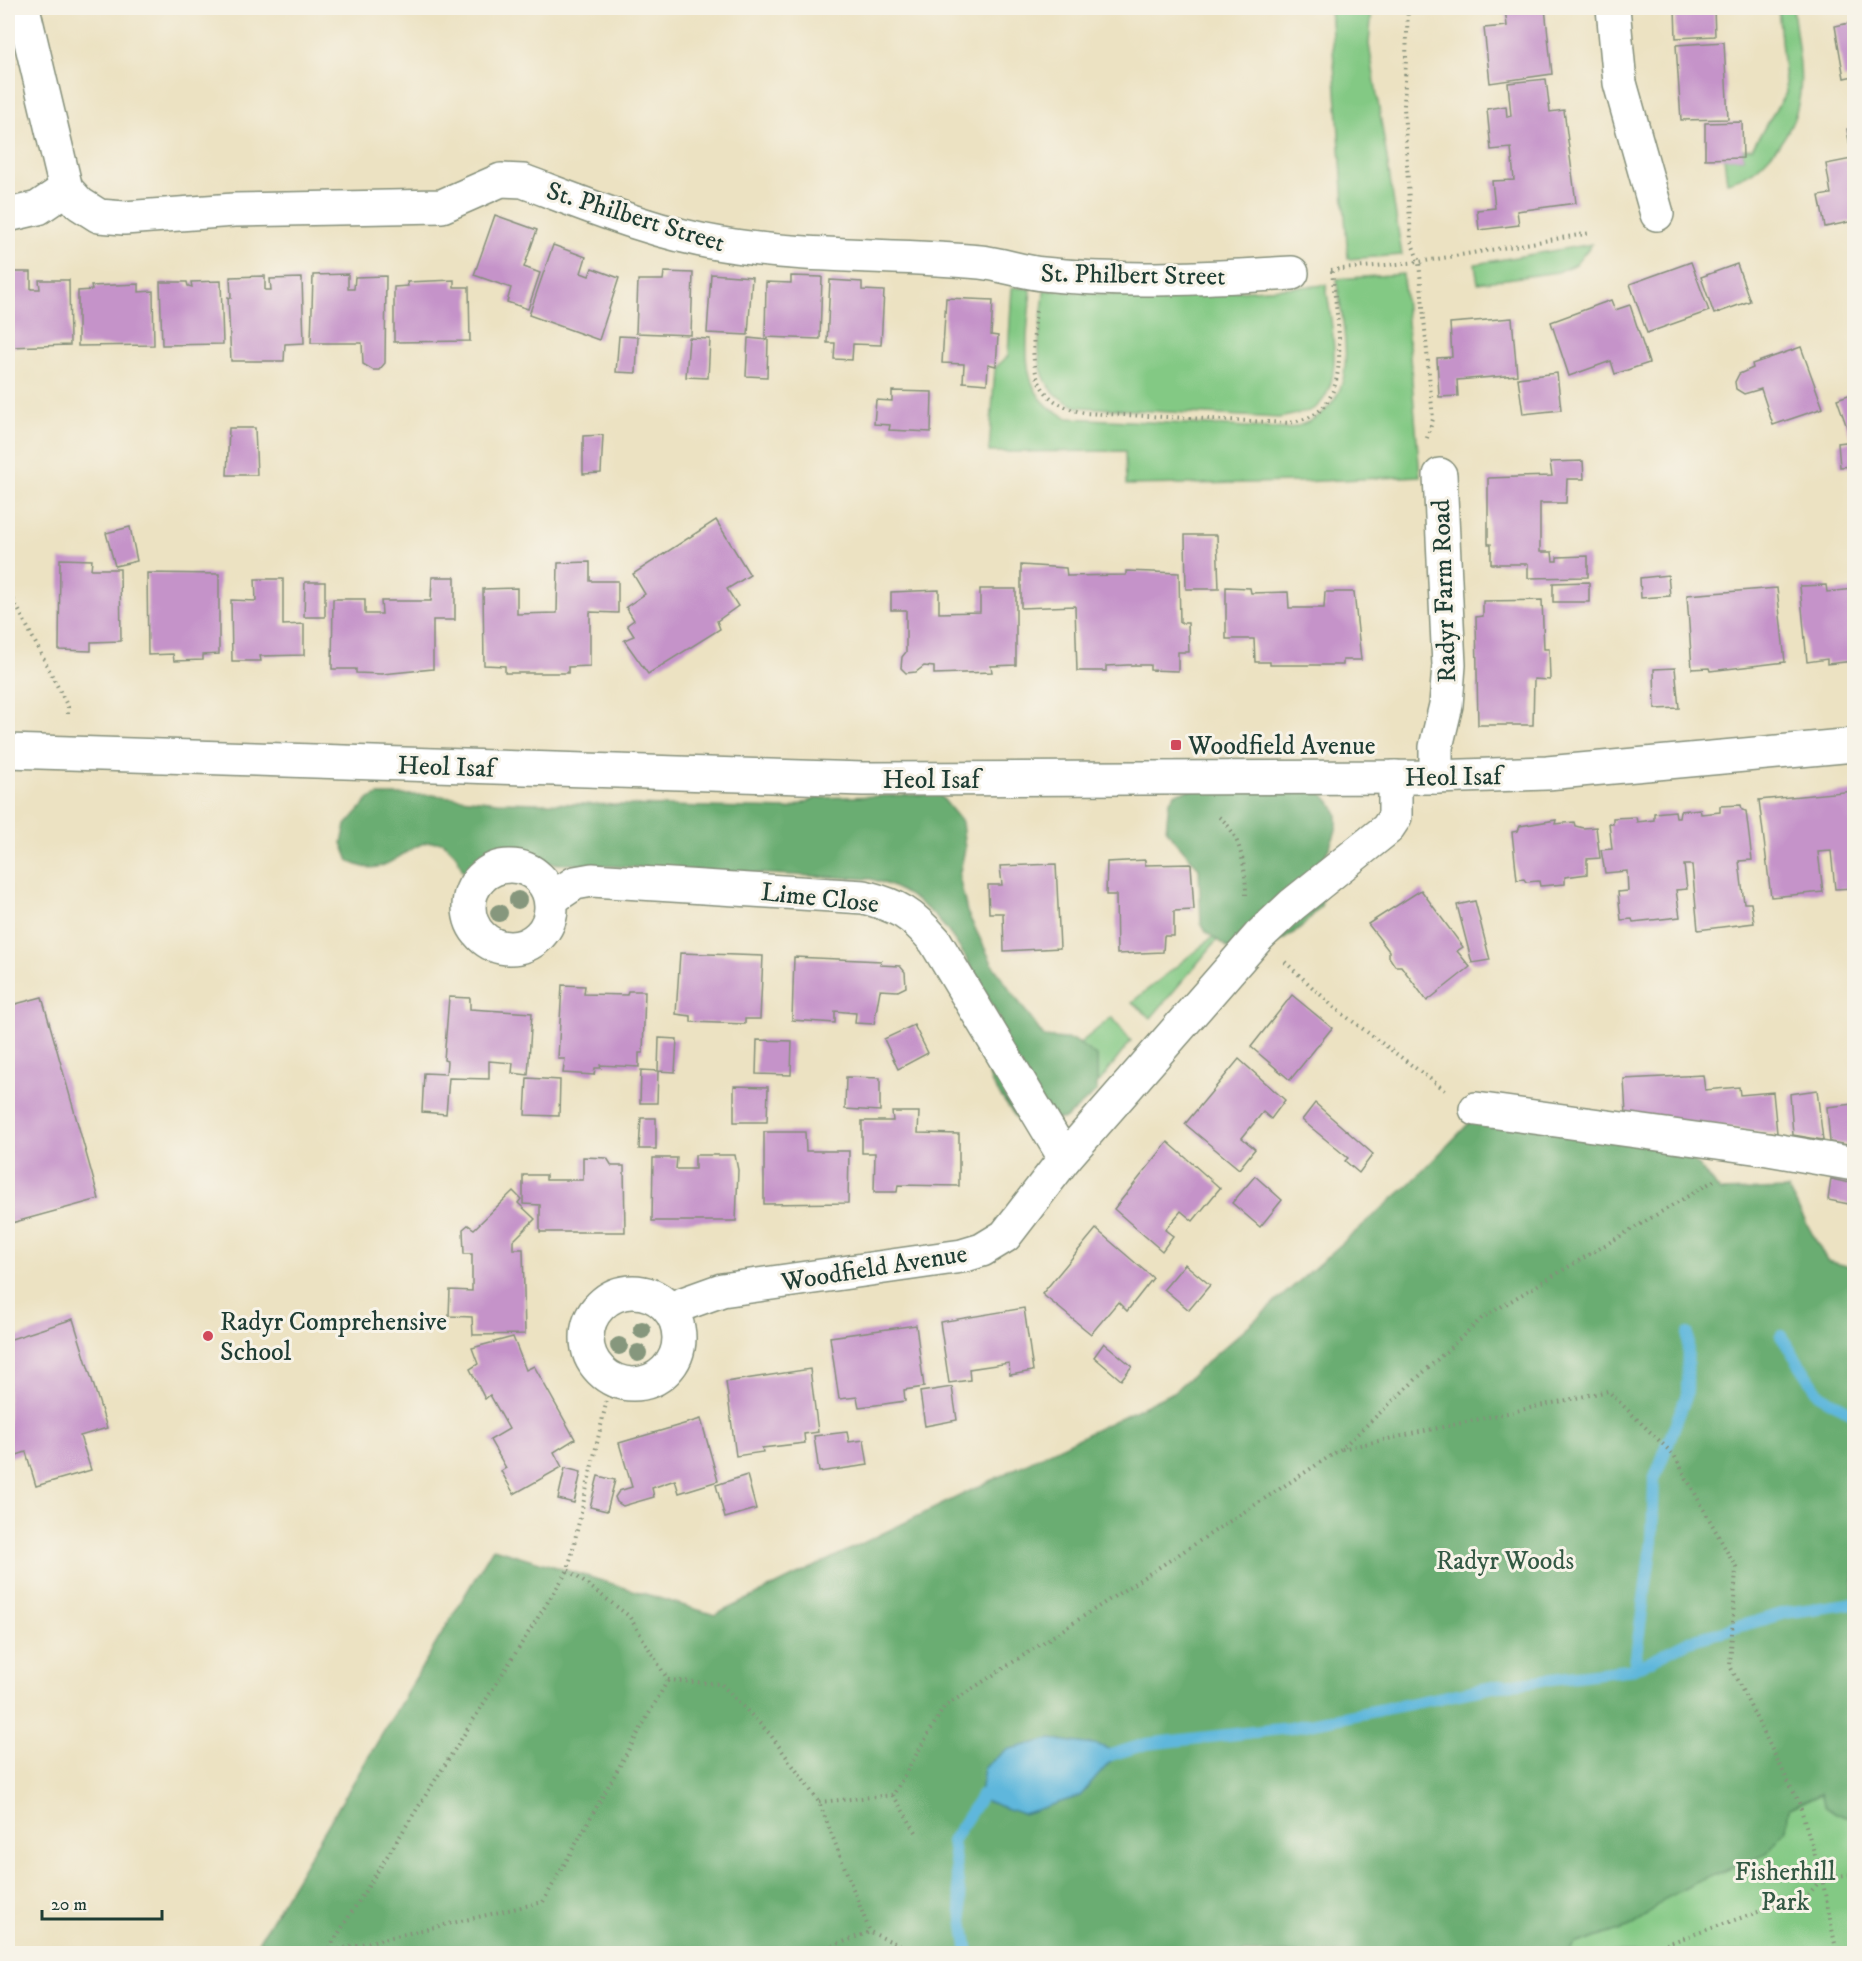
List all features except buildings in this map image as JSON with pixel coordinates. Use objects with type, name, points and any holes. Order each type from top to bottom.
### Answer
[{"type":"street","points":[[8,215],[38,208],[66,189],[23,8]]},
{"type":"street","points":[[1613,8],[1620,83],[1657,213]]},
{"type":"street","name":"St. Philbert Street","points":[[66,189],[80,204],[99,216],[124,218],[222,211],[442,206],[501,180],[523,181],[669,231],[719,244],[760,250],[982,262],[1040,274],[1158,280],[1292,273]]},
{"type":"street","name":"Radyr Farm Road","points":[[1436,777],[1436,747],[1446,705],[1449,665],[1440,475]]},
{"type":"street","name":"Heol Isaf","points":[[8,751],[863,779],[1436,777],[1547,773],[1854,745]]},
{"type":"street","name":"Woodfield Avenue","points":[[669,1309],[722,1290],[962,1256],[982,1250],[1005,1236],[1065,1158],[1259,936],[1292,905],[1387,829],[1395,817],[1395,777]]},
{"type":"street","name":"Lime Close","points":[[551,899],[575,883],[592,880],[864,897],[895,905],[917,920],[935,941],[1065,1158]]},
{"type":"street","points":[[1476,1109],[1768,1149],[1854,1164]]},
{"type":"path","points":[[1408,8],[1404,106],[1411,241],[1419,262],[1433,419],[1424,447],[1430,466],[1440,475]]},
{"type":"path","points":[[1292,273],[1419,262],[1591,233]]},
{"type":"path","points":[[1040,274],[1033,366],[1041,386],[1054,402],[1066,409],[1085,413],[1290,423],[1312,416],[1325,405],[1335,389],[1339,364],[1332,270]]},
{"type":"path","points":[[8,589],[68,707]]},
{"type":"path","points":[[1211,811],[1225,821],[1238,844],[1246,874],[1246,898]]},
{"type":"path","points":[[1259,936],[1336,1009],[1431,1082],[1476,1109]]},
{"type":"path","points":[[893,1795],[944,1707],[1341,1449],[1482,1318],[1717,1179]]},
{"type":"path","points":[[1341,1449],[1608,1391],[1674,1455],[1736,1568],[1730,1666],[1799,1803],[1822,1878],[1837,1953]]},
{"type":"path","points":[[326,1953],[568,1569],[608,1395]]},
{"type":"path","points":[[568,1569],[629,1616],[668,1680]]},
{"type":"path","points":[[668,1680],[721,1684],[771,1734],[819,1802],[870,1932]]},
{"type":"path","points":[[326,1953],[543,1902],[668,1680]]},
{"type":"path","points":[[819,1802],[893,1795]]},
{"type":"path","points":[[893,1795],[916,1832]]},
{"type":"path","points":[[1638,1953],[1809,1894],[1822,1878],[1854,1875]]},
{"type":"path","points":[[810,1953],[870,1932],[919,1953]]},
{"type":"green space","points":[[1330,8],[1372,8],[1369,44],[1402,255],[1348,259]]},
{"type":"green space","points":[[1778,8],[1793,8],[1800,66],[1799,102],[1794,119],[1785,136],[1772,153],[1752,172],[1727,182],[1724,158],[1743,158],[1743,149],[1752,148],[1786,93]]},
{"type":"green space","points":[[1592,244],[1576,264],[1558,272],[1478,283],[1475,264]]},
{"type":"green space","points":[[1403,274],[1420,476],[1301,482],[1126,485],[1125,451],[989,452],[995,368],[1008,356],[1012,287],[1031,289],[1027,351],[1032,381],[1038,395],[1048,406],[1068,418],[1288,429],[1313,419],[1330,406],[1340,389],[1345,370],[1345,348],[1337,279]]},
{"type":"green space","points":[[1326,285],[1333,333],[1334,368],[1325,397],[1315,408],[1307,412],[1279,418],[1078,407],[1061,398],[1049,387],[1043,373],[1039,342],[1044,290],[1148,297]]},
{"type":"green space","points":[[1290,770],[1322,793],[1336,812],[1337,823],[1334,835],[1317,871],[1324,890],[1321,906],[1301,928],[1272,947],[1231,950],[1206,932],[1201,923],[1199,868],[1166,830],[1169,802],[1176,793]]},
{"type":"green space","points":[[939,794],[962,822],[965,849],[959,876],[967,912],[994,967],[1044,1037],[1074,1040],[1097,1057],[1097,1091],[1065,1119],[1017,1119],[992,1084],[981,1049],[1000,1020],[963,954],[935,916],[917,901],[871,879],[544,863],[522,854],[475,873],[463,871],[456,855],[443,842],[424,843],[380,867],[371,868],[349,861],[342,843],[346,825],[369,799],[378,795],[432,795],[498,802],[789,809],[816,798]]},
{"type":"green space","points":[[1213,937],[1217,940],[1151,1018],[1132,1002]]},
{"type":"green space","points":[[1112,1017],[1131,1041],[1097,1085],[1097,1057],[1079,1044]]},
{"type":"green space","name":"Radyr Woods","points":[[1473,1119],[1684,1150],[1720,1191],[1788,1189],[1827,1261],[1854,1268],[1854,1817],[1836,1814],[1825,1807],[1821,1793],[1789,1808],[1786,1829],[1767,1853],[1693,1884],[1663,1900],[1634,1925],[1574,1945],[1569,1953],[251,1954],[493,1548],[715,1615],[1173,1392],[1411,1183]]},
{"type":"green space","name":"Fisherhill Park","points":[[1854,1778],[1854,1953],[1482,1954]]},
{"type":"water","points":[[1051,1739],[1101,1746],[1118,1753],[1080,1796],[1023,1814],[979,1799],[984,1768],[1006,1750]]},
{"type":"waterway","points":[[1634,1669],[1652,1542],[1654,1480],[1687,1394],[1688,1334]]},
{"type":"waterway","points":[[1781,1336],[1820,1395],[1854,1414]]},
{"type":"waterway","points":[[1104,1757],[1146,1744],[1290,1728],[1503,1685],[1634,1669],[1689,1641],[1785,1613],[1854,1603]]},
{"type":"waterway","points":[[968,1954],[952,1841],[982,1795],[990,1792]]},
{"type":"place","name":"Woodfield Avenue","points":[[1176,745]]},
{"type":"place","name":"Radyr Comprehensive School","points":[[208,1336]]}]
